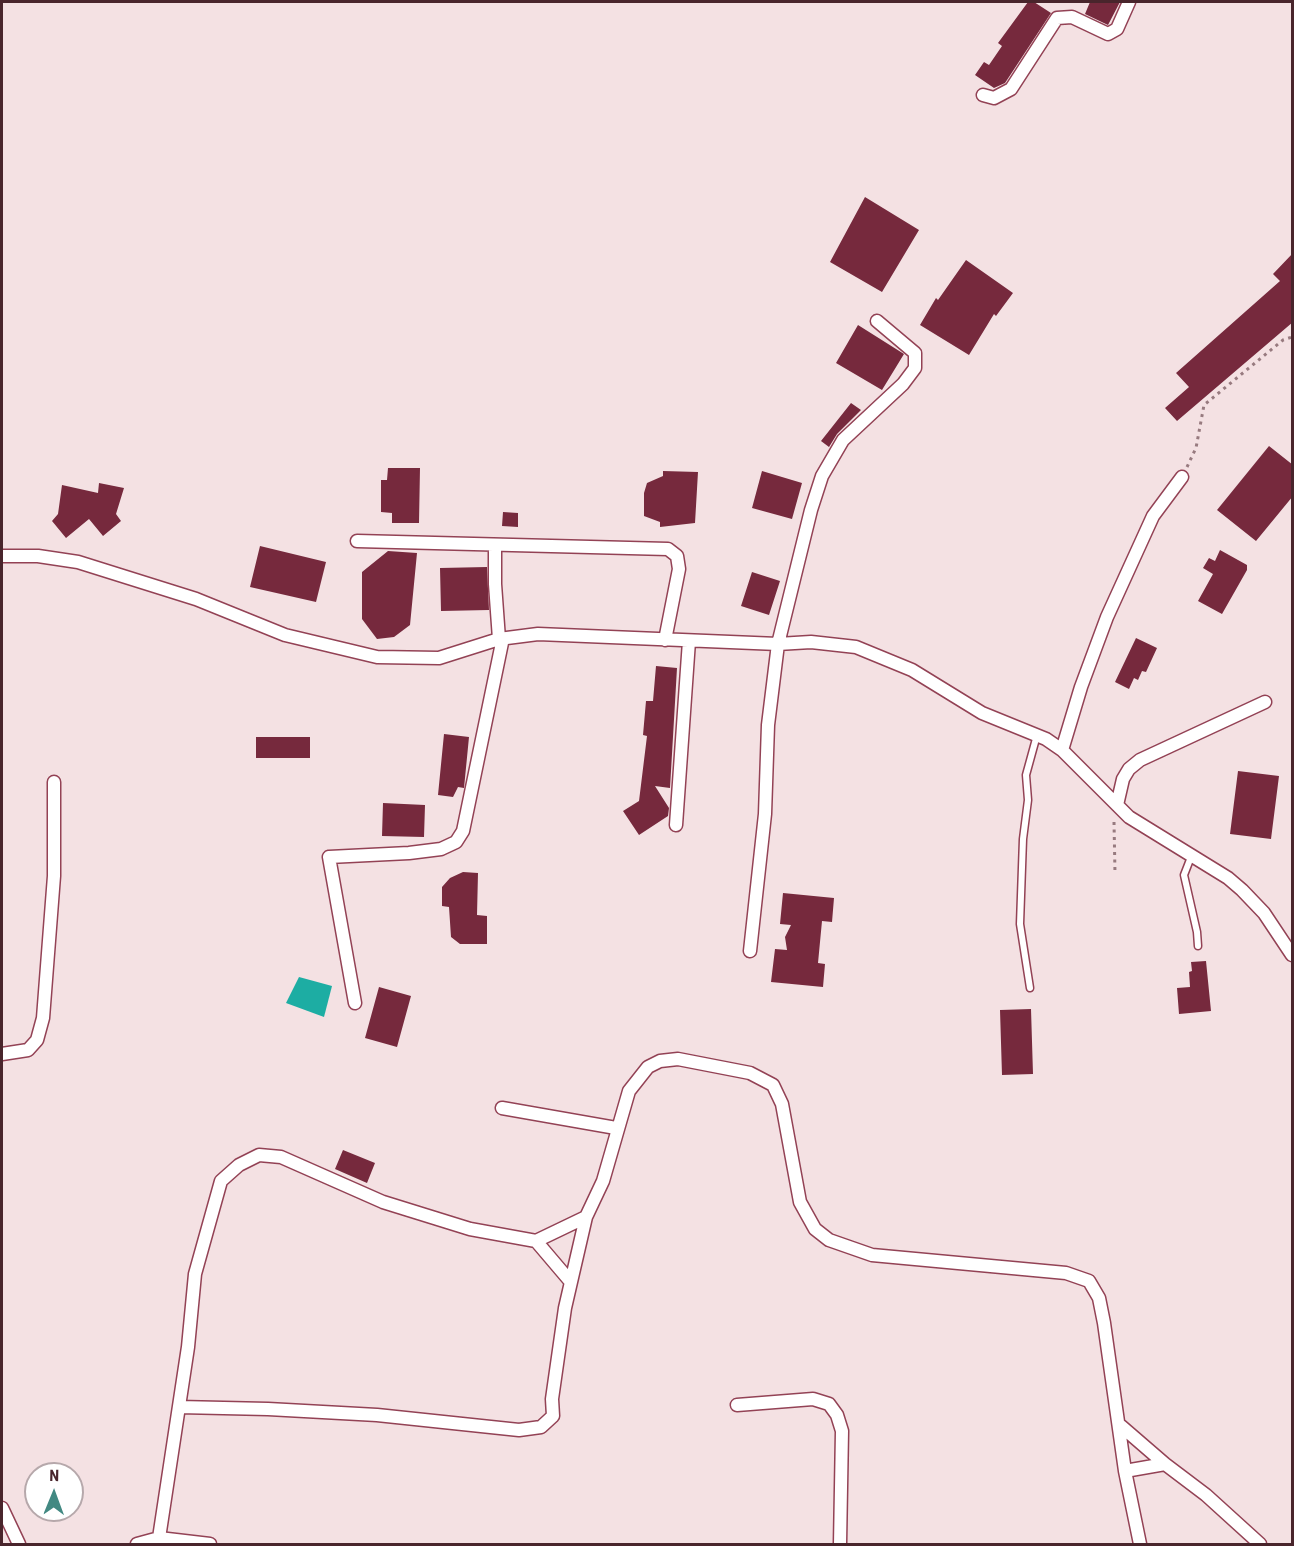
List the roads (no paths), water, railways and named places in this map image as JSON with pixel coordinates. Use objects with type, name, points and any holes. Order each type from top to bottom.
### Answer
[{"type":"street","points":[[983,95],[994,98],[1011,89],[1057,18],[1072,17],[1108,34],[1117,29],[1129,2]]},
{"type":"street","points":[[750,951],[765,814],[768,725],[778,644],[800,552],[822,476],[843,440],[903,384],[915,368],[915,353],[877,321]]},
{"type":"street","points":[[1062,750],[1081,687],[1107,617],[1153,516],[1182,477]]},
{"type":"street","points":[[357,541],[668,549],[674,553],[679,569],[665,640]]},
{"type":"street","points":[[355,1003],[329,857],[441,849],[456,842],[463,831],[501,638],[495,584],[495,545]]},
{"type":"street","points":[[2,556],[38,556],[88,564],[196,599],[285,634],[377,657],[439,658],[501,638],[538,634],[778,644],[812,642],[856,647],[912,670],[982,713],[1037,735],[1062,750],[1117,806],[1138,823],[1228,878],[1255,903],[1293,955]]},
{"type":"street","points":[[676,825],[689,641]]},
{"type":"street","points":[[1117,806],[1124,779],[1129,769],[1140,760],[1265,702]]},
{"type":"street","points":[[2,1054],[28,1050],[37,1040],[43,1018],[54,876],[54,782]]},
{"type":"street","points":[[179,1407],[377,1415],[519,1430],[541,1427],[553,1416],[556,1366],[570,1281],[586,1217],[603,1180],[616,1128],[629,1091],[648,1067],[660,1061],[678,1059],[750,1073],[773,1085],[782,1104],[800,1202],[815,1229],[829,1240],[872,1255],[1066,1273],[1089,1281],[1099,1298],[1104,1323],[1121,1426],[1125,1471],[1140,1545]]},
{"type":"street","points":[[502,1108],[616,1128]]},
{"type":"street","points":[[159,1538],[179,1407],[195,1274],[221,1181],[239,1165],[260,1155],[281,1157],[383,1202],[470,1229],[536,1241],[586,1217]]},
{"type":"street","points":[[536,1241],[570,1281]]},
{"type":"street","points":[[737,1405],[813,1400],[830,1404],[837,1415],[842,1431],[840,1545]]},
{"type":"street","points":[[1121,1426],[1206,1495],[1260,1545]]},
{"type":"street","points":[[1125,1471],[1165,1464]]},
{"type":"street","points":[[2,1508],[19,1545]]},
{"type":"street","points":[[137,1545],[159,1538],[210,1545]]},
{"type":"lane","points":[[1030,988],[1020,924],[1024,823],[1028,800],[1026,776],[1037,735]]},
{"type":"lane","points":[[1191,856],[1184,875],[1198,946]]},
{"type":"water","points":[[299,977],[332,986],[324,1017],[286,1003]]}]
